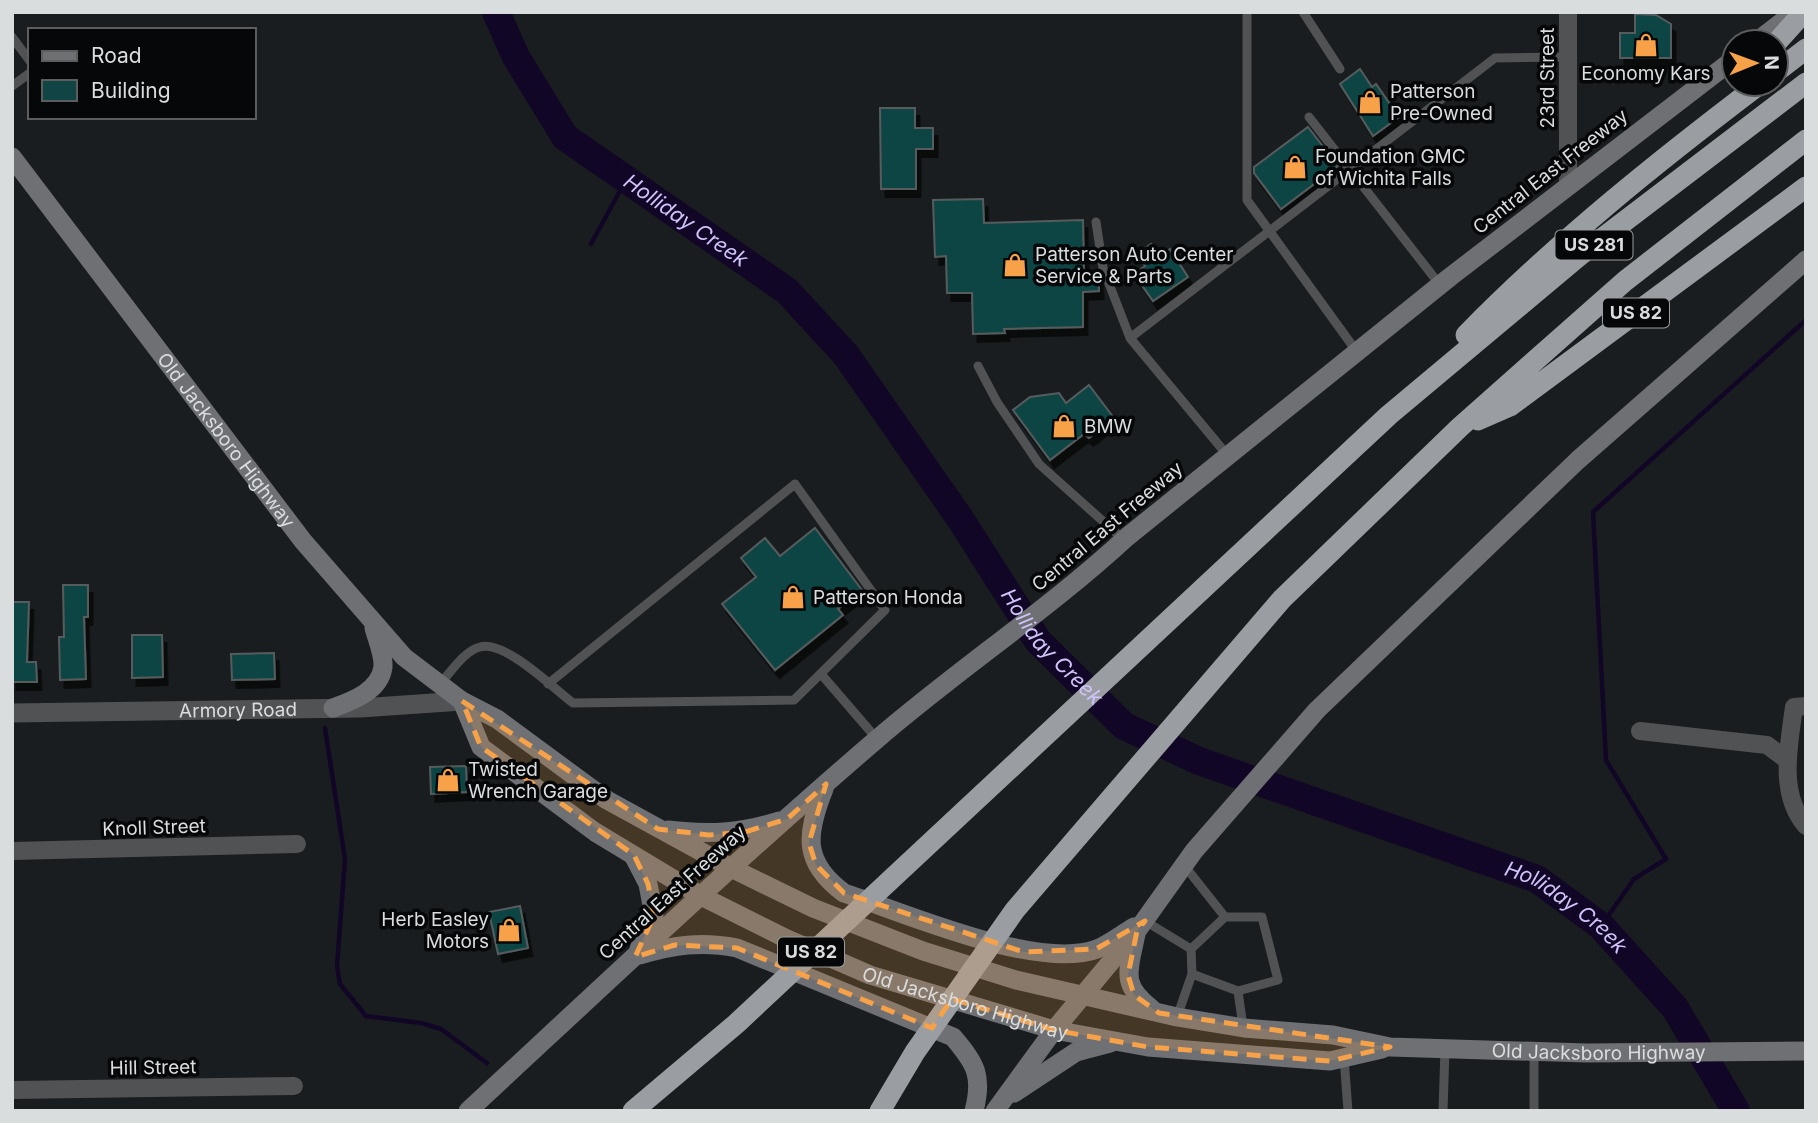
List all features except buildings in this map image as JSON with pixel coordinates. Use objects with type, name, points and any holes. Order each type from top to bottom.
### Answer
[{"type":"highway","points":[[1790,28],[1804,12]]},
{"type":"highway","points":[[1790,61],[1806,49]]},
{"type":"highway","name":"US 281","points":[[1389,415],[1579,256],[1806,83]]},
{"type":"highway","points":[[1657,163],[1724,98]]},
{"type":"highway","name":"US 82","points":[[639,1107],[736,1024],[887,880],[1389,415],[1517,283],[1657,163],[1742,98]]},
{"type":"highway","name":"US 281","points":[[1460,428],[1625,281],[1806,140]]},
{"type":"highway","name":"US 82","points":[[880,1111],[915,1052],[1015,910],[1282,599],[1460,428],[1510,406],[1806,187]]},
{"type":"highway","points":[[869,1111],[915,1052]]},
{"type":"main road","points":[[1774,28],[1794,12]]},
{"type":"main road","name":"Central East Freeway","points":[[468,1111],[731,867],[877,739],[1086,575],[1124,540],[1440,285],[1720,70]]},
{"type":"main road","name":"Old Jacksboro Highway","points":[[12,157],[303,541],[374,627],[404,657],[463,701],[497,719],[607,800],[813,908],[923,951],[1082,996],[1244,1028],[1333,1035],[1390,1048],[1586,1053],[1806,1051]]},
{"type":"main road","points":[[998,1106],[1054,1030],[1141,926],[1189,858],[1317,710],[1578,460],[1806,260]]},
{"type":"main road","points":[[333,708],[358,698],[374,684],[383,667],[374,627]]},
{"type":"main road","name":"Old Jacksboro Highway","points":[[463,701],[481,747],[562,810],[701,896],[787,939],[870,975],[1054,1030],[1116,1042],[1245,1056],[1330,1061],[1390,1048]]},
{"type":"main road","points":[[826,785],[814,813],[809,843],[816,865],[830,882],[845,893],[1024,952],[1063,954],[1096,949],[1141,926]]},
{"type":"main road","points":[[658,829],[709,835],[745,832],[787,818]]},
{"type":"main road","points":[[634,855],[648,884],[653,916],[635,957]]},
{"type":"main road","points":[[1141,926],[1128,975],[1134,995],[1168,1015]]},
{"type":"main road","points":[[635,957],[675,945],[696,943],[737,948],[953,1037],[969,1056],[981,1086],[974,1111]]},
{"type":"main road","points":[[998,1106],[1076,1052],[1116,1042]]},
{"type":"street","name":"23rd Street","points":[[1568,12],[1568,186]]},
{"type":"street","name":"Armory Road","points":[[12,713],[333,708],[463,701]]},
{"type":"street","points":[[1800,706],[1787,761],[1794,813],[1806,826]]},
{"type":"street","points":[[1640,731],[1767,745],[1787,761]]},
{"type":"street","name":"Knoll Street","points":[[12,851],[297,844]]},
{"type":"street","name":"Hill Street","points":[[12,1090],[294,1086]]},
{"type":"lane","points":[[1247,12],[1247,200],[1357,352]]},
{"type":"lane","points":[[1303,12],[1340,69]]},
{"type":"lane","points":[[12,37],[28,58]]},
{"type":"lane","points":[[1130,338],[1495,58],[1568,57]]},
{"type":"lane","points":[[12,86],[28,74]]},
{"type":"lane","points":[[1309,117],[1440,285]]},
{"type":"lane","points":[[1096,222],[1103,268],[1130,338],[1228,456]]},
{"type":"lane","points":[[978,366],[997,402],[1039,464],[1124,540]]},
{"type":"lane","points":[[439,684],[468,653],[479,647],[493,646],[508,653],[548,684],[573,703],[794,700],[885,610],[795,484],[548,684]]},
{"type":"lane","points":[[821,674],[877,739]]},
{"type":"lane","points":[[1189,858],[1224,917]]},
{"type":"lane","points":[[1168,1015],[1192,974],[1191,949],[1224,917],[1262,917],[1278,979],[1238,991],[1192,974]]},
{"type":"lane","points":[[1141,926],[1191,949]]},
{"type":"lane","points":[[1238,991],[1244,1028]]},
{"type":"lane","points":[[1443,1111],[1446,1049]]},
{"type":"lane","points":[[1534,1051],[1534,1111]]},
{"type":"lane","points":[[1344,1058],[1348,1111]]},
{"type":"highlighted area","points":[[462,701],[658,829],[709,835],[745,832],[787,819],[826,784],[809,843],[816,865],[844,893],[1024,952],[1096,949],[1145,921],[1137,931],[1128,975],[1134,995],[1159,1013],[1390,1047],[1330,1061],[1148,1047],[1054,1030],[952,999],[932,1028],[737,948],[675,945],[635,957],[654,916],[648,884],[634,855],[481,747]]},
{"type":"waterway","name":"Holliday Creek","points":[[496,12],[516,57],[565,137],[787,291],[846,355],[961,520],[1038,641],[1124,726],[1199,761],[1537,879],[1601,926],[1675,1008],[1736,1111]]},
{"type":"waterway","points":[[591,244],[627,178]]},
{"type":"waterway","points":[[1601,926],[1634,879],[1666,859],[1606,760],[1593,512],[1806,320]]},
{"type":"waterway","points":[[325,728],[345,859],[337,966],[340,984],[366,1016],[421,1023],[441,1029],[487,1063]]},
{"type":"place","name":"Economy Kars","points":[[1646,45]]},
{"type":"place","name":"Patterson Pre-Owned","points":[[1370,102]]},
{"type":"place","name":"Foundation GMC of Wichita Falls","points":[[1295,167]]},
{"type":"place","name":"Patterson Auto Center Service & Parts","points":[[1015,265]]},
{"type":"place","name":"BMW","points":[[1064,426]]},
{"type":"place","name":"Patterson Honda","points":[[793,597]]},
{"type":"place","name":"Twisted Wrench Garage","points":[[448,780]]},
{"type":"place","name":"Herb Easley Motors","points":[[509,930]]}]
